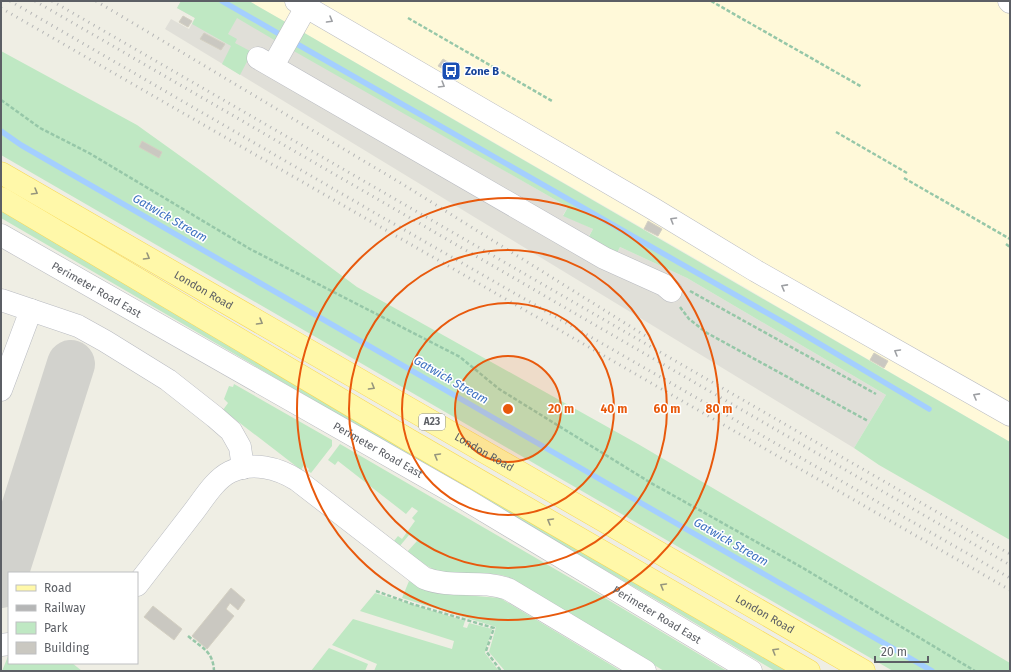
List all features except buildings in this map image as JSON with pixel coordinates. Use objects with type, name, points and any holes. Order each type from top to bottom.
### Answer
[{"type":"main road","name":"London Road","points":[[1,172],[864,671]]},
{"type":"main road","name":"A23","points":[[1,198],[409,440],[809,671]]},
{"type":"street","points":[[671,291],[664,285],[604,258],[265,62],[301,4],[652,208],[756,271],[1010,415]]},
{"type":"street","name":"Perimeter Road East","points":[[1,235],[463,498],[751,671]]},
{"type":"street","points":[[1,300],[68,322],[92,333],[168,380],[231,431],[240,447],[243,468]]},
{"type":"street","points":[[1,390],[31,310]]},
{"type":"street","points":[[138,584],[212,488],[227,474],[243,468],[268,467],[290,475],[424,578],[438,582],[490,585],[508,589],[645,671]]},
{"type":"path","points":[[712,1],[862,87]]},
{"type":"path","points":[[408,18],[552,101]]},
{"type":"path","points":[[1,100],[40,128],[89,153],[250,249],[460,357],[499,389],[650,483],[803,568],[975,671]]},
{"type":"path","points":[[836,132],[907,173]]},
{"type":"path","points":[[904,178],[1010,239]]},
{"type":"path","points":[[1006,244],[1010,247]]},
{"type":"path","points":[[868,421],[698,328],[685,314],[671,291],[692,291],[876,394]]},
{"type":"path","points":[[376,591],[412,604],[494,628],[486,651],[502,671]]},
{"type":"path","points":[[188,636],[210,655],[213,661],[214,671]]},
{"type":"shaded area","points":[[181,1],[209,1],[568,207],[563,215],[593,229],[587,239],[616,255],[620,247],[687,278],[886,395],[854,448],[165,29],[171,19],[189,29],[195,18],[177,8]]},
{"type":"shaded area","points":[[249,1],[1010,1],[1010,442],[672,245]]},
{"type":"green space","points":[[181,1],[249,1],[289,24],[276,41],[237,18],[228,34],[237,39],[235,43],[252,52],[240,75],[222,64],[231,46],[192,24],[195,18],[177,8]]},
{"type":"green space","points":[[301,31],[1010,442],[1010,540],[879,465],[854,448],[886,395],[687,278],[620,247],[616,255],[587,240],[593,229],[563,216],[568,207],[292,50]]},
{"type":"green space","points":[[1,51],[137,125],[357,287],[638,444],[1010,663],[1010,671],[893,671],[1,155]]},
{"type":"green space","points":[[1,210],[796,671],[775,671],[665,605],[1,218]]},
{"type":"green space","points":[[234,384],[332,440],[332,446],[311,473],[304,465],[301,470],[223,410],[228,403],[224,399],[229,386],[233,387]]},
{"type":"green space","points":[[340,444],[727,671],[664,671],[511,578],[492,574],[443,572],[426,566],[407,552],[417,541],[409,535],[399,547],[393,542],[398,536],[402,539],[415,521],[412,518],[418,511],[412,507],[406,514],[338,461],[335,465],[328,460]]},
{"type":"green space","points":[[409,581],[440,593],[500,598],[621,671],[505,671],[489,652],[496,627],[402,598]]},
{"type":"green space","points":[[375,593],[465,621],[463,627],[467,628],[469,623],[492,629],[485,653],[499,671],[374,671],[377,664],[332,645],[353,619],[452,649],[454,641],[360,611]]},
{"type":"green space","points":[[329,648],[368,664],[365,671],[311,671]]},
{"type":"green space","points":[[8,656],[8,664],[73,664],[82,671],[2,671]]},
{"type":"waterway","points":[[222,1],[281,35]]},
{"type":"waterway","points":[[297,44],[788,325],[929,409]]},
{"type":"waterway","name":"Gatwick Stream","points":[[1,131],[21,145],[932,671]]},
{"type":"taxiway","points":[[1,584],[71,364]]},
{"type":"railway","points":[[10,1],[375,213],[1010,578]]},
{"type":"railway","points":[[35,1],[1010,565]]},
{"type":"railway","points":[[52,1],[1010,554]]},
{"type":"railway","points":[[96,1],[404,185],[652,340]]},
{"type":"railway","points":[[1,8],[1010,590]]},
{"type":"place","name":"Zone B","points":[[451,71]]}]
